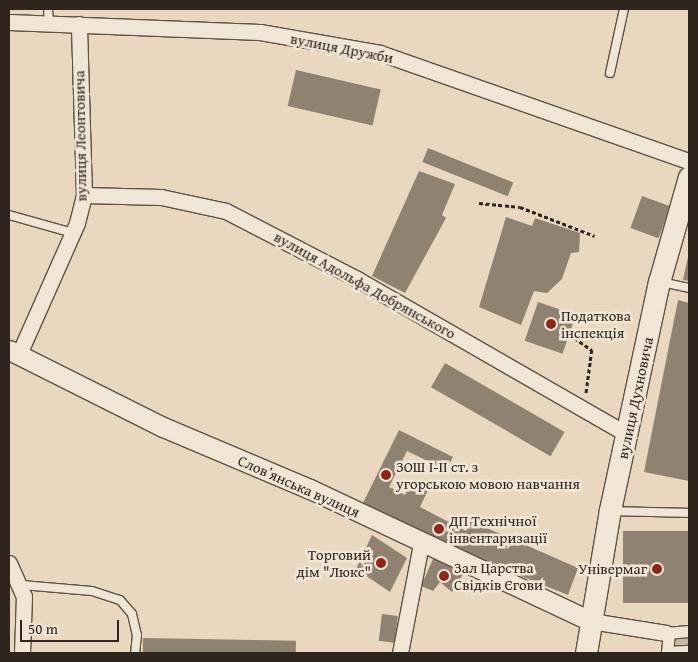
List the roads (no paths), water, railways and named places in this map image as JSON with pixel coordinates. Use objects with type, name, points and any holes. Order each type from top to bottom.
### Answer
[{"type":"main road","name":"вулиця Духновича","points":[[586,653],[610,510],[660,282],[689,177]]},
{"type":"street","name":"вулиця Дружби","points":[[9,22],[48,16],[79,24],[260,32],[380,53],[689,161]]},
{"type":"street","name":"вулиця Леонтовича","points":[[14,352],[73,232],[84,195],[79,24]]},
{"type":"street","name":"вулиця Адольфа Добрянського","points":[[84,195],[161,198],[226,211],[357,279],[627,434]]},
{"type":"street","name":"Словʼянська вулиця","points":[[14,352],[154,423],[310,489],[421,544],[591,621]]},
{"type":"street","points":[[400,653],[421,544]]},
{"type":"street","points":[[9,563],[22,585],[22,653]]},
{"type":"street","points":[[591,621],[668,633],[689,631]]},
{"type":"street","points":[[668,633],[667,652],[689,651]]},
{"type":"lane","points":[[610,73],[624,9]]},
{"type":"lane","points":[[9,215],[73,232]]},
{"type":"lane","points":[[660,282],[689,288]]},
{"type":"lane","points":[[610,510],[689,513]]},
{"type":"lane","points":[[22,585],[92,591],[120,600],[132,614],[137,634],[135,653]]},
{"type":"place","name":"Податкова інспекція","points":[[551,324]]},
{"type":"place","name":"ЗОШ І-ІІ ст. з угорською мовою навчання","points":[[386,475]]},
{"type":"place","name":"ДП Технічної інвентаризації","points":[[439,529]]},
{"type":"place","name":"Торговий дім \"Люкс\"","points":[[381,563]]},
{"type":"place","name":"Універмаг","points":[[657,569]]},
{"type":"place","name":"Зал Царства Свідків Єгови","points":[[444,576]]}]
